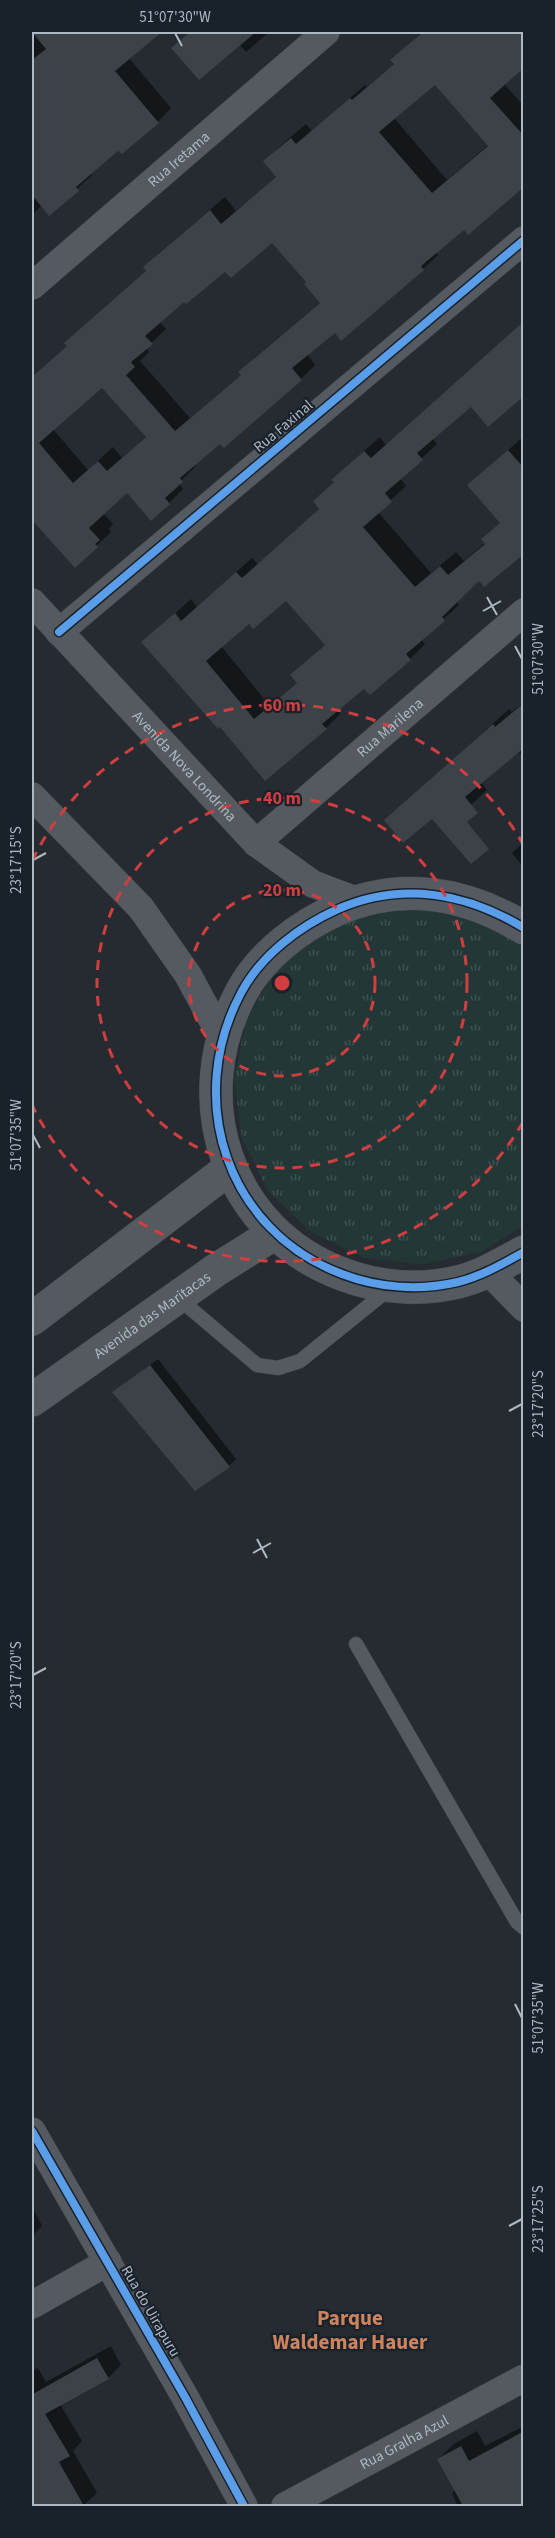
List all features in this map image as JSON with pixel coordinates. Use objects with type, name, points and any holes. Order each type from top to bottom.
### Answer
[{"type":"street","name":"Rua Iretama","points":[[32,286],[326,32]]},
{"type":"street","name":"Rua Faxinal","points":[[59,632],[524,240]]},
{"type":"street","name":"Avenida Nova Londrina","points":[[32,602],[256,843],[313,884],[358,901]]},
{"type":"street","name":"Rua Marilena","points":[[256,843],[524,612]]},
{"type":"street","points":[[32,796],[141,908],[188,975],[222,1038]]},
{"type":"street","points":[[524,928],[497,912],[452,897],[405,894],[358,901],[312,921],[272,952],[241,992],[222,1038],[214,1084],[218,1130],[230,1168],[249,1202],[274,1233],[300,1253],[329,1269],[360,1281],[392,1286],[425,1287],[458,1282],[489,1272],[524,1252]]},
{"type":"street","points":[[32,1319],[230,1168]]},
{"type":"street","name":"Avenida das Maritacas","points":[[33,1396],[274,1233]]},
{"type":"street","points":[[489,1272],[524,1308]]},
{"type":"street","name":"Rua do Uirapuru","points":[[32,2131],[185,2397],[244,2506]]},
{"type":"street","points":[[32,2305],[108,2262]]},
{"type":"street","name":"Rua Gralha Azul","points":[[285,2506],[524,2378]]},
{"type":"lane","points":[[177,1297],[257,1365],[278,1368],[300,1360],[392,1286]]},
{"type":"lane","points":[[356,1644],[517,1922],[524,1928]]},
{"type":"green space","points":[[435,906],[492,922],[523,944],[523,1226],[481,1252],[423,1264],[364,1258],[311,1232],[268,1191],[242,1138],[234,1079],[246,1021],[275,970],[320,931],[375,909]]},
{"type":"building","points":[[32,32],[162,32],[115,71],[159,123],[122,154],[118,151],[76,187],[79,191],[49,216],[32,195],[32,60],[46,49]]},
{"type":"building","points":[[190,32],[256,32],[199,80],[171,48]]},
{"type":"building","points":[[423,32],[524,32],[524,68],[490,98],[524,136],[524,187],[468,235],[464,230],[421,266],[424,270],[341,341],[335,333],[292,368],[302,380],[224,448],[220,444],[180,478],[183,482],[165,498],[170,504],[151,521],[127,493],[89,528],[100,540],[95,544],[98,547],[75,568],[32,520],[32,377],[67,346],[64,343],[146,271],[143,267],[210,210],[221,224],[276,177],[263,161],[291,138],[296,144],[350,98],[352,100],[394,64],[390,60]],"holes":[[[435,85],[488,146],[432,193],[379,132]],[[272,243],[306,282],[304,284],[320,303],[238,372],[241,375],[175,431],[126,375],[135,367],[131,362],[153,344],[145,336],[184,302],[186,304],[225,272],[231,278]],[[102,388],[146,437],[107,471],[98,461],[73,483],[39,443]]]},
{"type":"building","points":[[524,321],[524,396],[488,427],[471,407],[417,453],[423,460],[385,493],[392,502],[363,527],[415,587],[440,566],[448,575],[485,544],[481,539],[500,523],[467,485],[508,450],[524,468],[524,554],[484,587],[479,581],[442,617],[445,621],[406,654],[411,660],[370,695],[364,689],[322,724],[327,729],[265,781],[220,727],[218,729],[141,642],[175,613],[181,621],[236,572],[242,578],[319,509],[313,501],[334,482],[331,480],[364,451],[371,458]],"holes":[[[286,601],[325,645],[290,675],[297,683],[254,719],[206,661],[249,624],[253,629]]]},
{"type":"building","points":[[524,703],[524,748],[465,797],[478,813],[467,822],[489,849],[471,864],[432,819],[403,843],[384,820],[493,724],[495,727]]},
{"type":"building","points":[[150,1365],[230,1467],[195,1491],[112,1392]]},
{"type":"building","points":[[97,2358],[109,2379],[45,2414],[70,2456],[59,2462],[84,2506],[32,2506],[32,2391],[33,2394]]},
{"type":"building","points":[[524,2431],[524,2506],[463,2506],[437,2459],[461,2446],[469,2461]]},
{"type":"cycle path","points":[[59,632],[524,240]]},
{"type":"cycle path","points":[[524,928],[479,906],[433,895],[410,893],[386,895],[362,900],[338,909],[310,924],[283,943],[270,954],[249,979],[224,1034],[217,1076],[218,1118],[227,1158],[244,1194],[270,1227],[302,1254],[356,1279],[399,1287],[429,1287],[467,1279],[524,1252]]},
{"type":"cycle path","points":[[32,2131],[185,2397],[244,2506]]},
{"type":"district","name":"Parque Waldemar Hauer","points":[[350,2330]]}]
